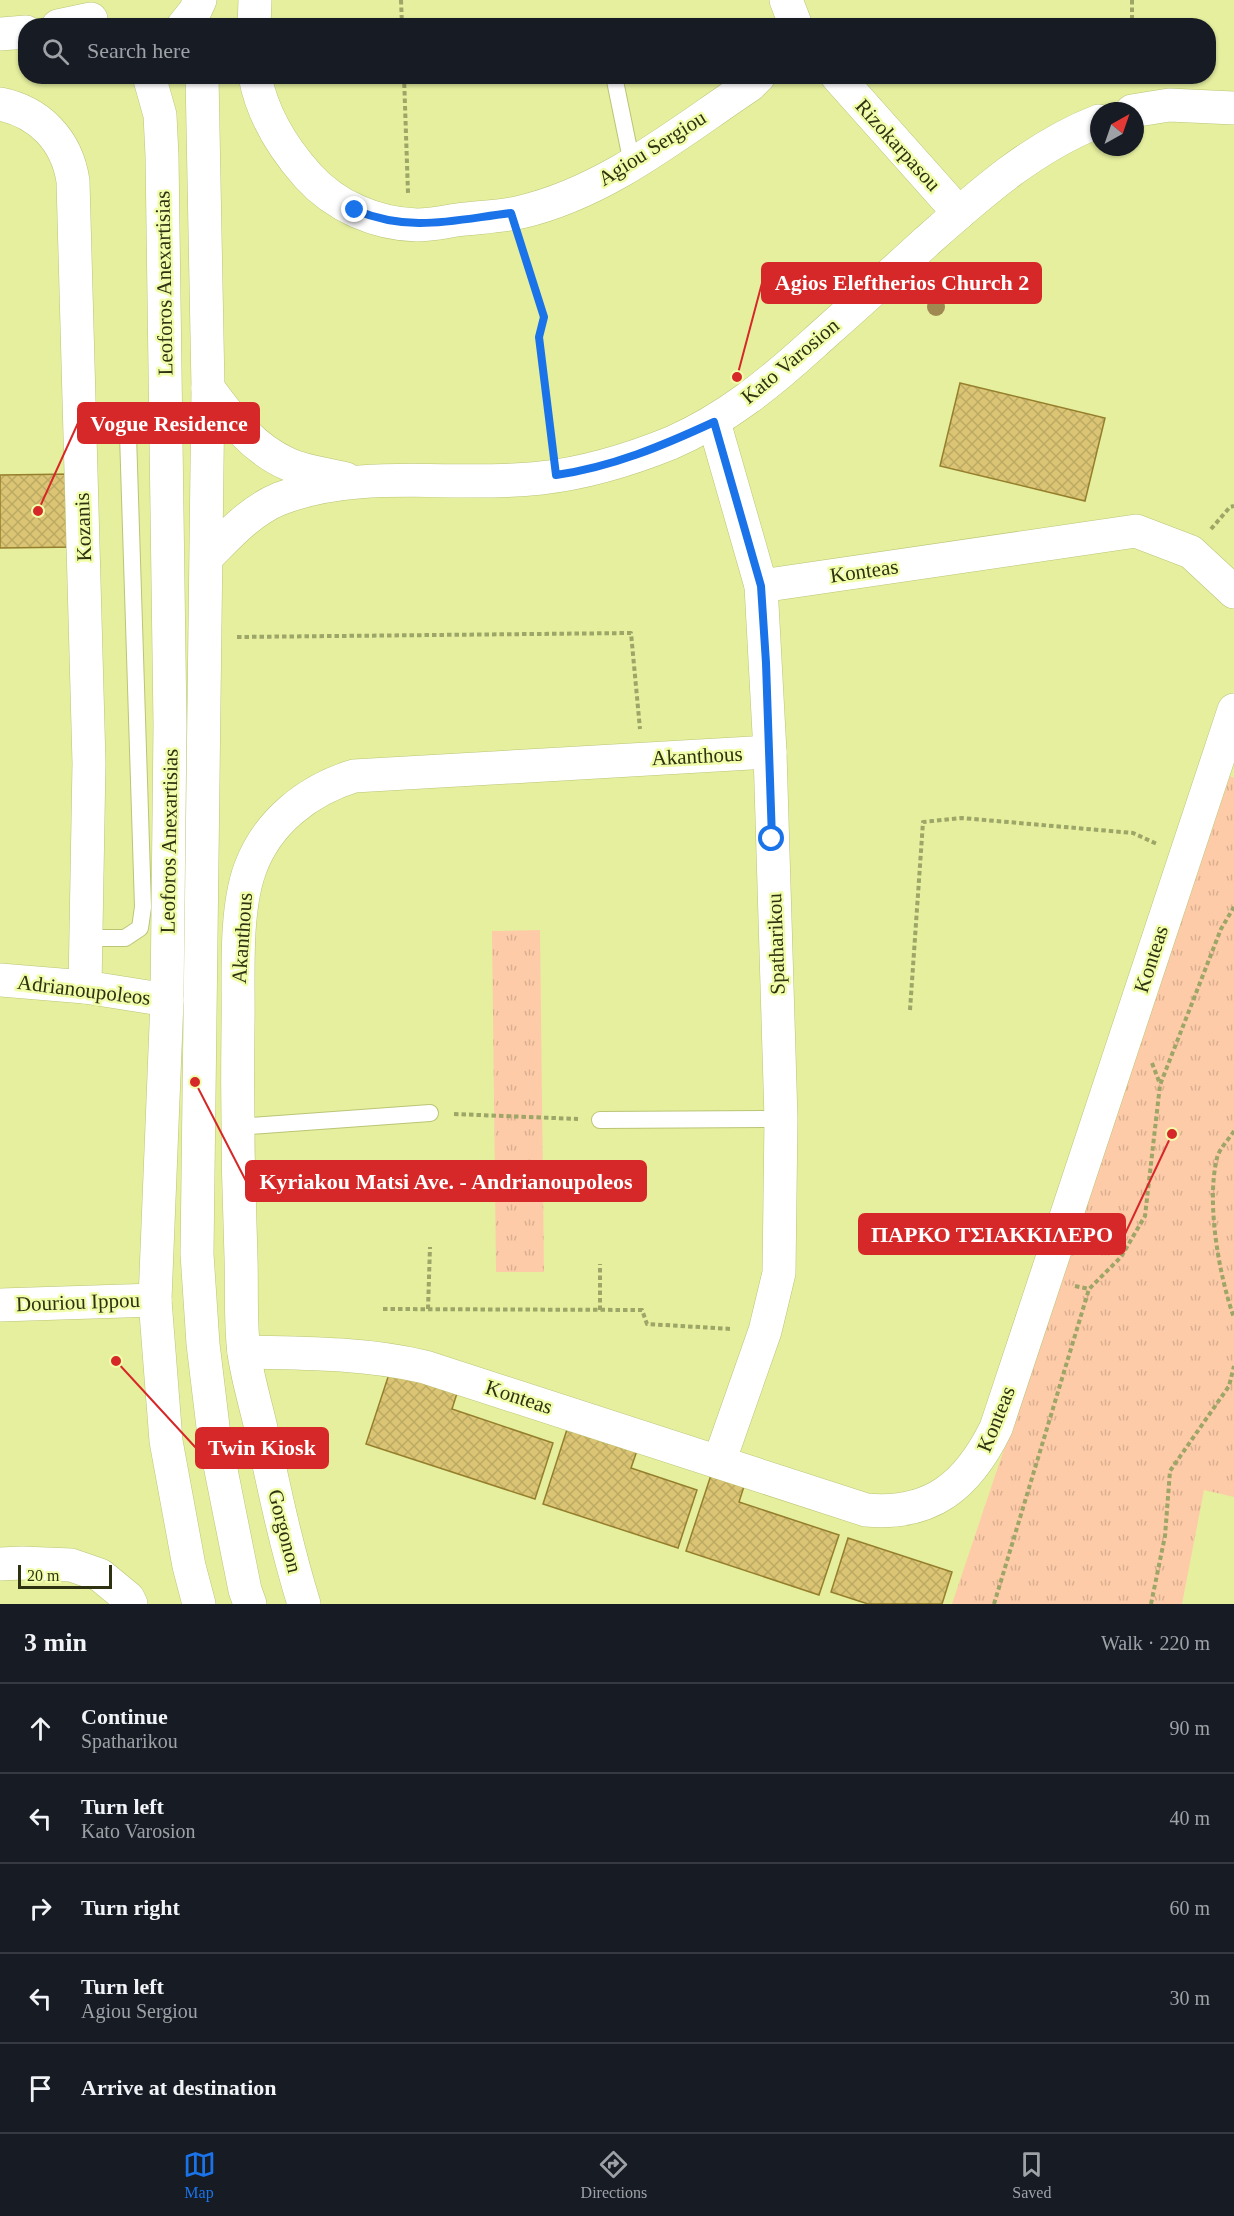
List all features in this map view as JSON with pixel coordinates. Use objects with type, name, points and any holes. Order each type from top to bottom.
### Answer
[{"type":"street","points":[[254,18],[255,0]]},
{"type":"street","points":[[786,0],[793,18]]},
{"type":"street","points":[[0,34],[18,33]]},
{"type":"street","name":"Leoforos Anexartisias","points":[[150,84],[160,115],[162,156],[170,725],[167,1000],[155,1300],[166,1441],[189,1566],[199,1604]]},
{"type":"street","name":"Leoforos Anexartisias","points":[[202,84],[208,388],[197,1254],[203,1344],[214,1435],[245,1590],[250,1604]]},
{"type":"street","name":"Agiou Sergiou","points":[[257,84],[265,111],[277,134],[295,161],[315,184],[334,199],[365,214],[396,223],[419,225],[511,213],[581,191],[632,164],[751,84]]},
{"type":"street","name":"Rizokarpasou","points":[[844,84],[959,213]]},
{"type":"street","name":"Kozanis","points":[[0,104],[32,115],[45,125],[57,138],[65,152],[73,181],[89,763],[85,987]]},
{"type":"street","points":[[1144,109],[1169,105],[1234,108]]},
{"type":"street","name":"Kato Varosion","points":[[207,557],[243,522],[277,500],[310,490],[357,481],[498,480],[586,471],[631,458],[714,422],[782,371],[999,178],[1043,148],[1090,124]]},
{"type":"street","name":"Kato Varosion","points":[[208,388],[237,426],[262,450],[290,465],[357,481]]},
{"type":"street","name":"Spatharikou","points":[[714,422],[761,586],[770,752],[781,1119],[779,1273],[765,1331],[719,1462]]},
{"type":"street","name":"Konteas","points":[[761,586],[1136,531],[1191,552],[1234,592]]},
{"type":"street","name":"Konteas","points":[[244,1352],[329,1354],[397,1360],[425,1367],[866,1510],[888,1512],[913,1508],[935,1499],[955,1486],[972,1469],[984,1453],[996,1428],[1234,710]]},
{"type":"street","name":"Akanthous","points":[[244,1352],[236,1127],[240,925],[245,885],[250,868],[260,849],[282,818],[312,794],[332,783],[354,776],[770,752]]},
{"type":"street","name":"Adrianoupoleos","points":[[0,980],[85,987],[167,1000]]},
{"type":"street","name":"Douriou Ippou","points":[[0,1305],[155,1300]]},
{"type":"street","name":"Gorgonon","points":[[244,1352],[288,1553],[304,1604]]},
{"type":"street","points":[[0,1564],[71,1565],[100,1575],[128,1598],[131,1604]]},
{"type":"lane","points":[[616,84],[632,164]]},
{"type":"lane","points":[[85,938],[125,938],[140,928],[143,907],[128,435]]},
{"type":"lane","points":[[236,1127],[430,1113]]},
{"type":"lane","points":[[600,1120],[781,1119]]},
{"type":"path","points":[[401,0],[402,18]]},
{"type":"path","points":[[1132,0],[1132,18]]},
{"type":"path","points":[[404,84],[409,224]]},
{"type":"path","points":[[511,213],[544,317],[539,337],[556,475]]},
{"type":"path","points":[[206,638],[631,633],[643,759]]},
{"type":"path","points":[[910,1010],[923,822],[962,818],[1133,833],[1184,857]]},
{"type":"path","points":[[994,1604],[1089,1289],[1121,1257],[1145,1216],[1160,1085],[1221,928],[1234,907]]},
{"type":"path","points":[[430,1113],[600,1120]]},
{"type":"path","points":[[1234,1131],[1217,1156],[1212,1200],[1224,1288],[1234,1318]]},
{"type":"path","points":[[428,1309],[430,1247]]},
{"type":"path","points":[[600,1264],[600,1310]]},
{"type":"path","points":[[383,1309],[642,1310],[647,1323],[765,1331]]},
{"type":"path","points":[[1151,1604],[1165,1536],[1170,1471],[1229,1386],[1234,1366]]},
{"type":"green space","points":[[1230,776],[1234,778],[1234,1497],[1204,1490],[1182,1604],[952,1604]]},
{"type":"green space","points":[[540,930],[544,1272],[496,1272],[492,931]]},
{"type":"building","points":[[960,383],[1105,418],[1085,501],[940,466]]},
{"type":"building","points":[[74,474],[77,547],[0,548],[0,475]]},
{"type":"building","points":[[392,1365],[459,1387],[452,1409],[553,1443],[535,1499],[366,1444]]},
{"type":"building","points":[[571,1417],[641,1439],[631,1468],[697,1490],[678,1548],[543,1504]]},
{"type":"building","points":[[714,1466],[747,1477],[739,1502],[839,1535],[819,1595],[686,1551]]},
{"type":"building","points":[[848,1538],[952,1572],[942,1604],[868,1604],[831,1592]]},
{"type":"place","name":"Agios Eleftherios Church 2","points":[[737,377]]},
{"type":"place","name":"Vogue Residence","points":[[38,511]]},
{"type":"place","name":"Kyriakou Matsi Ave. - Andrianoupoleos","points":[[195,1082]]},
{"type":"place","name":"ΠΑΡΚΟ ΤΣΙΑΚΚΙΛΕΡΟ","points":[[1172,1134]]},
{"type":"place","name":"Twin Kiosk","points":[[116,1361]]},
{"type":"route","points":[[355,210],[374,218],[419,225],[511,213],[544,317],[539,337],[556,475],[586,471],[631,458],[714,422],[761,586],[772,839]]}]
